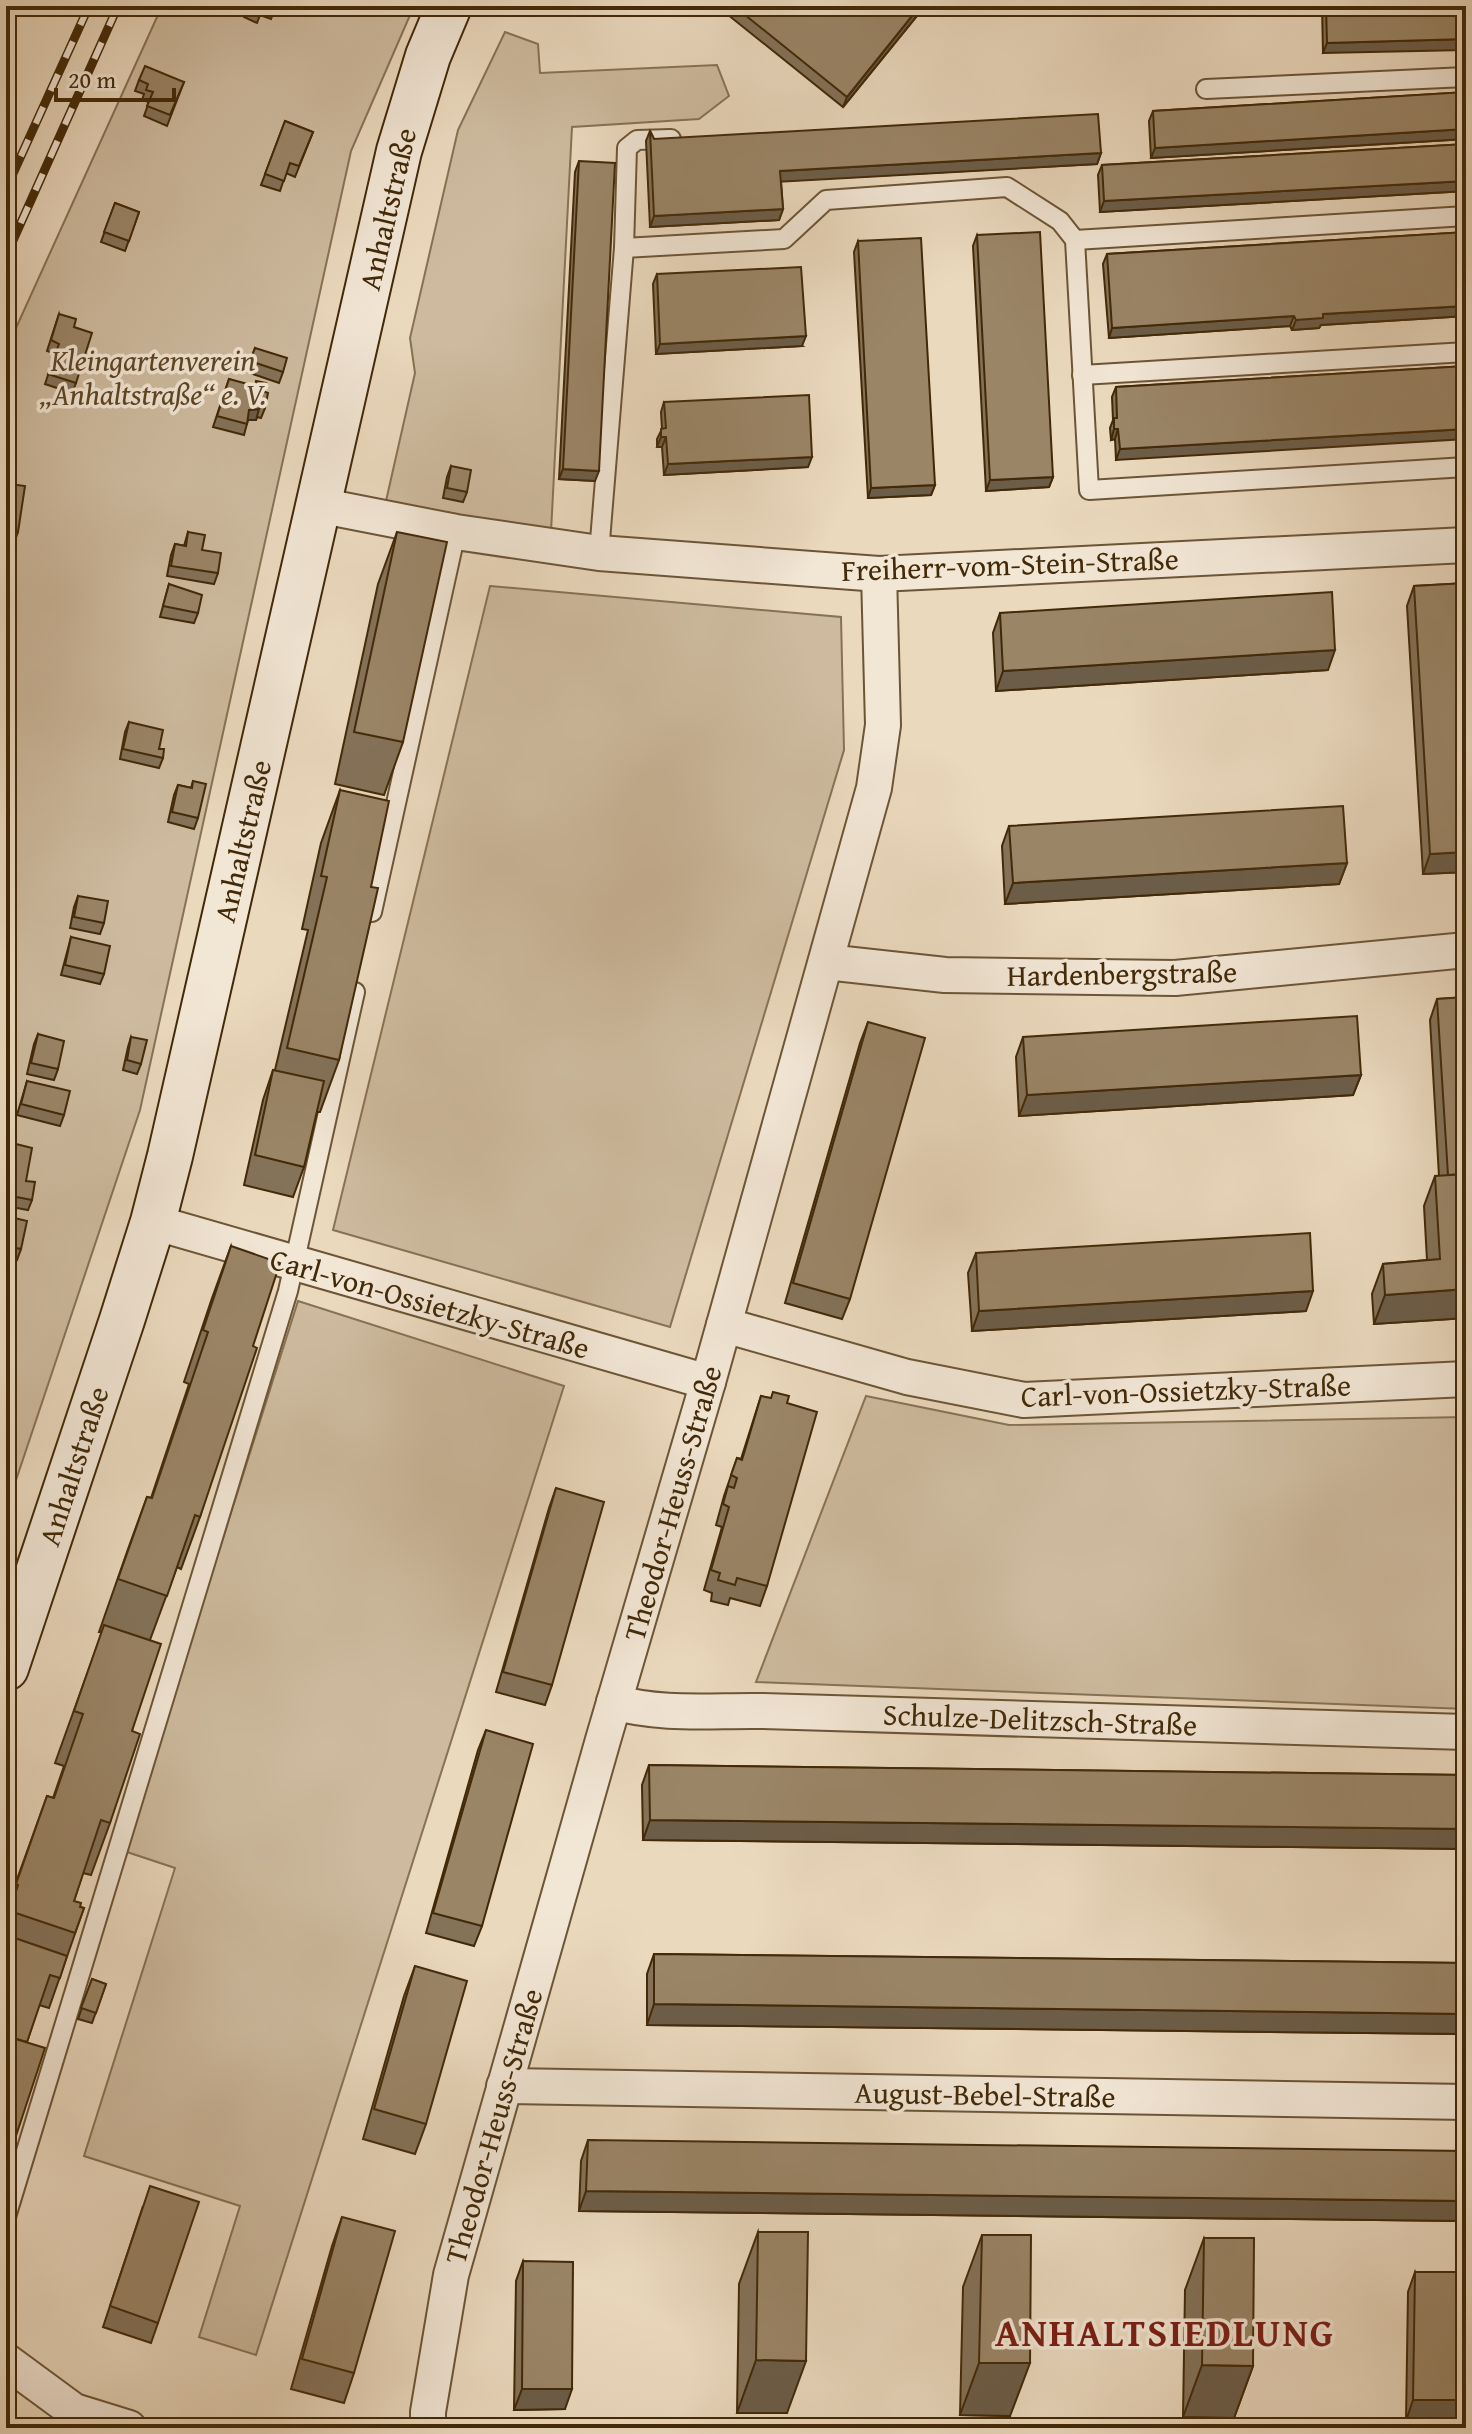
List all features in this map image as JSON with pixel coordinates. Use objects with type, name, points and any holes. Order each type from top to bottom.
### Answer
[{"type":"street","name":"Anhaltstraße","points":[[6,1668],[153,1222],[399,151],[428,56],[449,6]]},
{"type":"street","name":"Freiherr-vom-Stein-Straße","points":[[318,505],[456,532],[599,553],[879,574],[1466,545]]},
{"type":"street","name":"Theodor-Heuss-Straße","points":[[428,2428],[451,2275],[708,1382],[874,788],[883,725],[879,574]]},
{"type":"street","name":"Hardenbergstraße","points":[[826,962],[945,975],[1175,978],[1466,950]]},
{"type":"street","name":"Carl-von-Ossietzky-Straße","points":[[153,1222],[708,1382]]},
{"type":"street","name":"Carl-von-Ossietzky-Straße","points":[[724,1325],[907,1377],[1024,1400],[1466,1379]]},
{"type":"street","name":"Schulze-Delitzsch-Straße","points":[[614,1702],[659,1710],[1466,1732]]},
{"type":"street","name":"August-Bebel-Straße","points":[[504,2086],[1466,2102]]},
{"type":"street","points":[[6,2361],[74,2411],[129,2428]]},
{"type":"lane","points":[[1206,89],[1466,77]]},
{"type":"lane","points":[[599,553],[624,248],[627,148],[637,140],[684,138]]},
{"type":"lane","points":[[624,248],[784,239],[826,200],[1007,187],[1060,221],[1075,240],[1089,490],[1466,467]]},
{"type":"lane","points":[[1075,240],[1466,216]]},
{"type":"lane","points":[[1082,375],[1466,352]]},
{"type":"lane","points":[[367,937],[456,532]]},
{"type":"lane","points":[[6,2217],[275,1337],[360,968]]},
{"type":"green space","name":"Kleingartenverein „Anhaltstraße“ e. V.","points":[[162,6],[414,6],[351,151],[140,1110],[6,1510],[6,350]]},
{"type":"green space","points":[[505,32],[538,44],[540,73],[717,65],[729,96],[699,119],[572,127],[551,532],[386,501],[415,373],[410,338],[458,130]]},
{"type":"green space","points":[[490,586],[841,617],[844,750],[670,1327],[333,1230]]},
{"type":"green space","points":[[298,1301],[564,1386],[256,2355],[199,2337],[240,2206],[84,2156],[175,1868],[124,1851]]},
{"type":"green space","points":[[866,1396],[1009,1425],[1466,1417],[1466,1709],[756,1682]]},
{"type":"building","points":[[248,6],[263,6],[261,12]]},
{"type":"building","points":[[734,6],[920,6],[847,97]]},
{"type":"building","points":[[1326,6],[1466,6],[1466,39],[1327,43]]},
{"type":"building","points":[[145,66],[184,82],[170,115],[147,106],[153,92],[146,90],[148,84],[139,80]]},
{"type":"building","points":[[1466,92],[1466,129],[1155,148],[1153,111]]},
{"type":"building","points":[[1098,114],[1101,153],[780,171],[783,209],[654,216],[650,131],[654,139]]},
{"type":"building","points":[[285,121],[313,132],[299,166],[290,163],[284,181],[265,174]]},
{"type":"building","points":[[1466,144],[1466,181],[1104,201],[1102,165]]},
{"type":"building","points":[[579,161],[615,163],[599,471],[563,469]]},
{"type":"building","points":[[115,203],[139,212],[129,241],[104,232]]},
{"type":"building","points":[[1040,232],[1053,477],[990,480],[977,235]]},
{"type":"building","points":[[1466,232],[1466,306],[1323,314],[1323,318],[1296,320],[1294,316],[1112,328],[1107,254]]},
{"type":"building","points":[[921,238],[935,485],[871,488],[858,241]]},
{"type":"building","points":[[801,267],[806,336],[660,344],[657,274]]},
{"type":"building","points":[[59,314],[76,319],[74,327],[92,333],[76,383],[48,374],[59,344],[51,340]]},
{"type":"building","points":[[255,348],[287,358],[283,372],[250,361]]},
{"type":"building","points":[[1466,366],[1466,429],[1120,449],[1118,429],[1114,429],[1114,418],[1117,418],[1116,387]]},
{"type":"building","points":[[229,379],[255,386],[256,381],[266,383],[262,391],[268,393],[265,408],[249,410],[247,424],[217,416]]},
{"type":"building","points":[[809,395],[812,457],[668,464],[666,437],[661,437],[661,429],[666,428],[664,402]]},
{"type":"building","points":[[451,466],[471,470],[467,492],[447,488]]},
{"type":"building","points":[[10,484],[25,486],[18,532],[6,530]]},
{"type":"building","points":[[188,532],[205,535],[202,550],[221,553],[218,573],[171,566],[175,544],[186,546]]},
{"type":"building","points":[[397,532],[447,542],[403,742],[354,732]]},
{"type":"building","points":[[1466,583],[1466,852],[1430,854],[1414,586]]},
{"type":"building","points":[[169,584],[202,595],[198,613],[163,606]]},
{"type":"building","points":[[1332,592],[1335,650],[1003,671],[1000,613]]},
{"type":"building","points":[[129,722],[163,730],[159,749],[164,749],[163,758],[123,749]]},
{"type":"building","points":[[193,781],[206,784],[198,818],[172,812],[178,785],[192,788]]},
{"type":"building","points":[[340,790],[389,801],[371,887],[378,888],[339,1060],[287,1048],[327,877],[321,876]]},
{"type":"building","points":[[1343,806],[1347,863],[1013,883],[1009,826]]},
{"type":"building","points":[[78,896],[108,901],[104,923],[74,917]]},
{"type":"building","points":[[71,937],[110,946],[104,974],[65,965]]},
{"type":"building","points":[[1466,997],[1466,1174],[1448,1175],[1437,999]]},
{"type":"building","points":[[1357,1016],[1361,1075],[1027,1095],[1023,1037]]},
{"type":"building","points":[[868,1022],[925,1038],[850,1299],[793,1283]]},
{"type":"building","points":[[38,1034],[64,1041],[58,1069],[31,1063]]},
{"type":"building","points":[[131,1037],[147,1040],[141,1064],[127,1060]]},
{"type":"building","points":[[273,1070],[324,1081],[304,1167],[255,1155]]},
{"type":"building","points":[[27,1081],[70,1091],[64,1115],[21,1104]]},
{"type":"building","points":[[12,1143],[32,1148],[26,1181],[35,1182],[32,1200],[6,1195],[6,1164]]},
{"type":"building","points":[[1466,1174],[1466,1289],[1385,1295],[1383,1264],[1440,1259],[1435,1176]]},
{"type":"building","points":[[6,1216],[27,1221],[21,1249],[6,1246]]},
{"type":"building","points":[[1310,1233],[1313,1291],[979,1311],[976,1253]]},
{"type":"building","points":[[231,1246],[280,1263],[253,1346],[257,1348],[200,1517],[195,1515],[167,1596],[118,1579],[147,1497],[152,1498],[208,1332],[203,1330]]},
{"type":"building","points":[[773,1392],[789,1396],[787,1403],[817,1412],[767,1586],[737,1578],[735,1585],[718,1580],[720,1573],[711,1570],[729,1507],[723,1504],[728,1486],[734,1488],[737,1478],[731,1475],[737,1458],[742,1460],[761,1396],[771,1398]]},
{"type":"building","points":[[556,1488],[604,1502],[552,1685],[503,1672]]},
{"type":"building","points":[[104,1625],[161,1644],[132,1731],[140,1734],[110,1823],[101,1820],[74,1901],[84,1908],[75,1933],[10,1911],[16,1884],[47,1796],[54,1798],[83,1714],[74,1711]]},
{"type":"building","points":[[486,1730],[533,1744],[482,1926],[433,1913]]},
{"type":"building","points":[[649,1765],[1466,1775],[1466,1829],[650,1820]]},
{"type":"building","points":[[6,1935],[67,1956],[60,1978],[50,1975],[27,2042],[6,2036]]},
{"type":"building","points":[[654,1954],[1466,1963],[1466,2014],[654,2004]]},
{"type":"building","points":[[415,1966],[467,1981],[426,2124],[374,2109]]},
{"type":"building","points":[[92,1979],[106,1984],[96,2013],[81,2008]]},
{"type":"building","points":[[6,2036],[45,2048],[12,2148],[6,2146]]},
{"type":"building","points":[[588,2140],[1466,2151],[1466,2201],[586,2191]]},
{"type":"building","points":[[150,2186],[199,2202],[158,2323],[110,2306]]},
{"type":"building","points":[[342,2217],[395,2231],[354,2373],[302,2359]]},
{"type":"building","points":[[758,2232],[808,2232],[806,2361],[756,2360]]},
{"type":"building","points":[[982,2235],[1031,2235],[1030,2363],[979,2363]]},
{"type":"building","points":[[1204,2238],[1254,2238],[1253,2366],[1202,2365]]},
{"type":"building","points":[[523,2261],[573,2262],[572,2389],[522,2389]]},
{"type":"building","points":[[1415,2272],[1465,2272],[1464,2400],[1413,2400]]},
{"type":"railway","points":[[6,189],[89,6]]},
{"type":"railway","points":[[6,256],[118,6]]},
{"type":"district","name":"ANHALTSIEDLUNG","points":[[1165,2332]]}]
